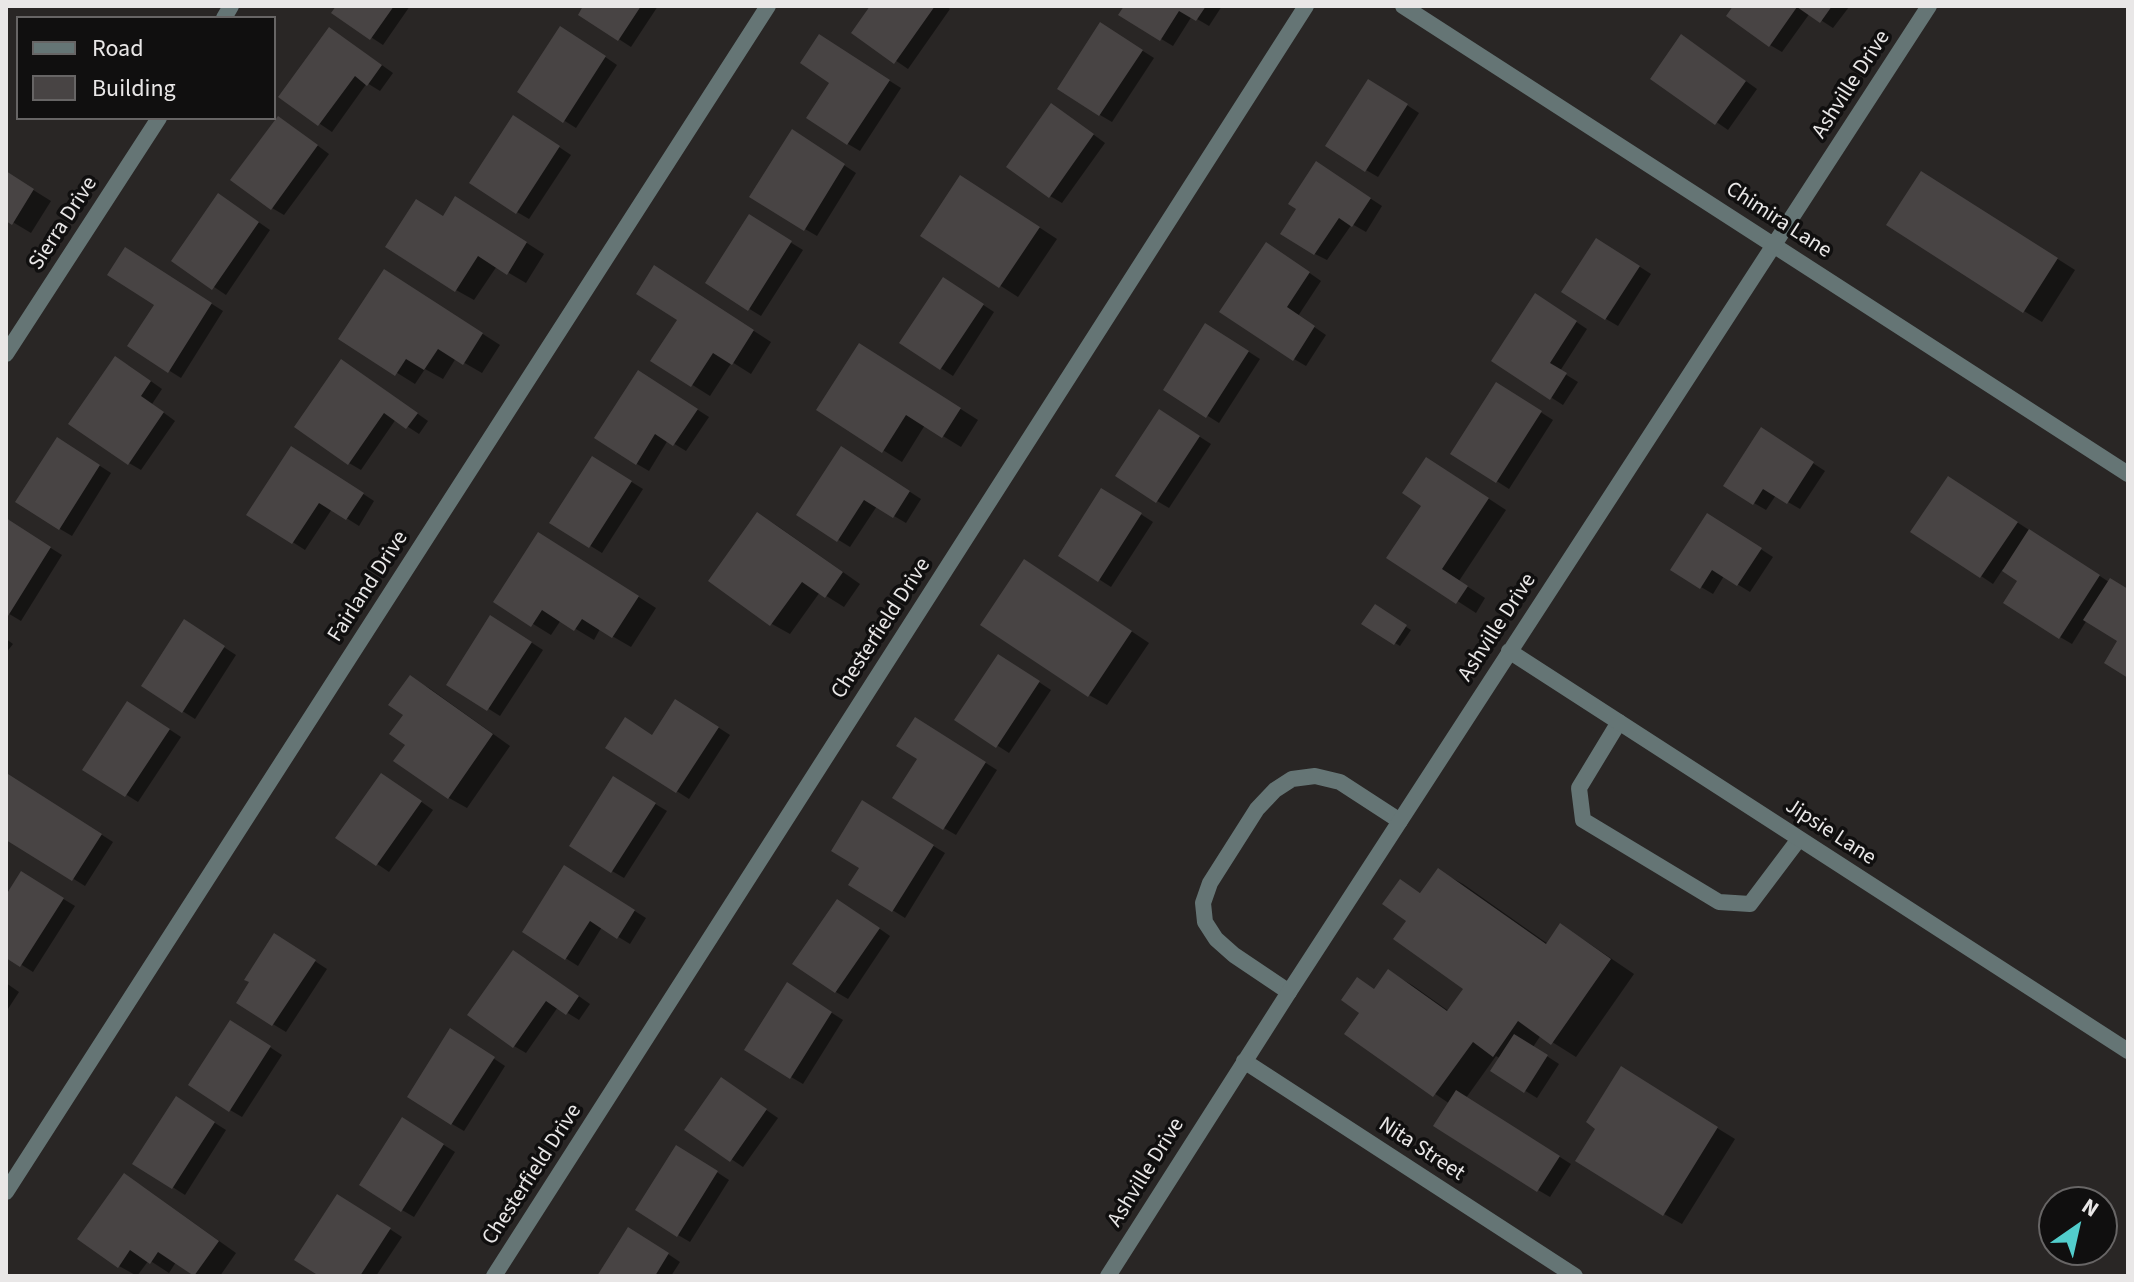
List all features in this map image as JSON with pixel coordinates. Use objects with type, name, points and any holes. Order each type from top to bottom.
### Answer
[{"type":"street","name":"Fairland Drive","points":[[6,1192],[768,6]]},
{"type":"street","name":"Chesterfield Drive","points":[[494,1276],[1306,6]]},
{"type":"street","name":"Chimira Lane","points":[[1403,6],[2128,474]]},
{"type":"street","name":"Ashville Drive","points":[[1108,1276],[1509,651],[1929,6]]},
{"type":"street","name":"Sierra Drive","points":[[6,354],[158,120]]},
{"type":"street","name":"Jipsie Lane","points":[[1509,651],[2128,1051]]},
{"type":"street","points":[[1619,722],[1579,788],[1583,820],[1719,902],[1750,904],[1799,839]]},
{"type":"street","points":[[1289,992],[1234,955],[1216,939],[1205,922],[1203,903],[1210,883],[1257,809],[1275,790],[1292,779],[1315,776],[1340,782],[1400,821]]},
{"type":"street","name":"Nita Street","points":[[1244,1061],[1575,1276]]},
{"type":"building","points":[[336,6],[394,6],[370,40],[331,13]]},
{"type":"building","points":[[583,6],[641,6],[618,41],[578,15]]},
{"type":"building","points":[[870,6],[935,6],[894,64],[851,33]]},
{"type":"building","points":[[1124,6],[1206,6],[1196,21],[1179,11],[1160,41],[1118,15]]},
{"type":"building","points":[[1733,6],[1832,6],[1820,23],[1797,7],[1769,47],[1726,16]]},
{"type":"building","points":[[1100,22],[1143,50],[1099,116],[1057,89]]},
{"type":"building","points":[[560,26],[606,56],[563,123],[517,92]]},
{"type":"building","points":[[329,27],[382,65],[367,86],[355,76],[318,126],[278,97]]},
{"type":"building","points":[[819,34],[890,80],[847,145],[806,118],[829,83],[800,63]]},
{"type":"building","points":[[1681,34],[1746,81],[1715,125],[1650,79]]},
{"type":"building","points":[[1368,79],[1408,104],[1365,172],[1325,146]]},
{"type":"building","points":[[1051,103],[1094,134],[1049,198],[1006,167]]},
{"type":"building","points":[[513,115],[560,146],[516,214],[469,183]]},
{"type":"building","points":[[278,116],[318,145],[271,210],[230,180]]},
{"type":"building","points":[[792,129],[845,164],[804,231],[749,197]]},
{"type":"building","points":[[1316,161],[1371,198],[1352,227],[1339,218],[1314,255],[1280,234],[1296,209],[1288,204]]},
{"type":"building","points":[[6,171],[34,189],[12,225],[6,221]]},
{"type":"building","points":[[1921,171],[2058,258],[2023,313],[1886,225]]},
{"type":"building","points":[[960,175],[1040,227],[999,288],[920,236]]},
{"type":"building","points":[[218,193],[259,222],[212,290],[171,261]]},
{"type":"building","points":[[455,196],[527,242],[507,275],[478,256],[455,292],[385,247],[416,199],[443,216]]},
{"type":"building","points":[[749,214],[792,241],[748,311],[705,283]]},
{"type":"building","points":[[1596,238],[1640,266],[1605,320],[1561,292]]},
{"type":"building","points":[[1266,242],[1310,272],[1287,307],[1315,326],[1293,361],[1219,312]]},
{"type":"building","points":[[125,247],[212,303],[168,373],[127,346],[154,305],[107,275]]},
{"type":"building","points":[[654,265],[754,330],[732,365],[713,353],[691,387],[650,361],[677,320],[636,294]]},
{"type":"building","points":[[384,269],[483,333],[463,365],[438,349],[424,370],[406,359],[395,376],[338,339]]},
{"type":"building","points":[[943,277],[984,304],[940,370],[899,343]]},
{"type":"building","points":[[1535,293],[1577,321],[1550,363],[1567,373],[1550,400],[1491,361]]},
{"type":"building","points":[[1205,323],[1249,351],[1206,418],[1163,390]]},
{"type":"building","points":[[859,343],[961,408],[942,438],[906,415],[882,453],[816,410]]},
{"type":"building","points":[[115,356],[151,381],[141,396],[164,412],[128,465],[68,424]]},
{"type":"building","points":[[341,359],[418,413],[406,429],[384,413],[348,465],[294,427]]},
{"type":"building","points":[[638,370],[698,409],[673,446],[655,434],[636,465],[594,438]]},
{"type":"building","points":[[1496,382],[1542,411],[1496,483],[1450,454]]},
{"type":"building","points":[[1159,409],[1200,436],[1156,503],[1115,476]]},
{"type":"building","points":[[1761,427],[1814,462],[1787,504],[1763,489],[1753,505],[1723,486]]},
{"type":"building","points":[[57,437],[100,465],[59,530],[15,502]]},
{"type":"building","points":[[291,446],[364,493],[346,520],[319,503],[292,544],[246,515]]},
{"type":"building","points":[[841,446],[910,491],[893,518],[864,500],[837,542],[796,515]]},
{"type":"building","points":[[592,456],[632,481],[589,548],[549,523]]},
{"type":"building","points":[[1426,457],[1489,498],[1442,569],[1468,586],[1456,604],[1386,558],[1421,506],[1402,493]]},
{"type":"building","points":[[1948,476],[2018,522],[1980,578],[1910,532]]},
{"type":"building","points":[[1101,488],[1142,513],[1098,582],[1058,556]]},
{"type":"building","points":[[757,512],[843,572],[825,598],[802,582],[770,626],[708,581]]},
{"type":"building","points":[[1707,513],[1762,548],[1737,586],[1712,570],[1700,589],[1670,570]]},
{"type":"building","points":[[6,518],[51,547],[8,616],[6,614]]},
{"type":"building","points":[[2029,529],[2100,575],[2059,639],[2003,603],[2017,581],[2002,571]]},
{"type":"building","points":[[538,532],[639,596],[612,638],[582,619],[574,631],[542,610],[531,627],[493,602]]},
{"type":"building","points":[[1024,559],[1132,631],[1088,697],[980,625]]},
{"type":"building","points":[[2110,578],[2128,589],[2128,678],[2104,663],[2117,641],[2083,620]]},
{"type":"building","points":[[1375,604],[1407,625],[1394,645],[1361,624]]},
{"type":"building","points":[[490,615],[532,642],[487,711],[446,685]]},
{"type":"building","points":[[184,619],[225,646],[182,713],[141,686]]},
{"type":"building","points":[[998,654],[1040,681],[996,748],[954,720]]},
{"type":"building","points":[[410,675],[493,734],[448,799],[393,761],[405,745],[389,734],[403,715],[388,705]]},
{"type":"building","points":[[675,699],[719,727],[676,793],[605,748],[625,717],[652,735]]},
{"type":"building","points":[[127,701],[170,729],[125,797],[82,770]]},
{"type":"building","points":[[915,717],[986,762],[943,830],[892,798],[917,759],[896,746]]},
{"type":"building","points":[[381,773],[422,801],[376,866],[335,838]]},
{"type":"building","points":[[8,774],[102,834],[72,881],[6,840]]},
{"type":"building","points":[[613,776],[656,803],[611,873],[569,846]]},
{"type":"building","points":[[862,800],[934,845],[892,912],[848,885],[859,868],[831,851]]},
{"type":"building","points":[[564,865],[635,910],[617,939],[590,921],[565,960],[522,932]]},
{"type":"building","points":[[1438,868],[1546,944],[1560,923],[1611,959],[1551,1045],[1518,1021],[1493,1057],[1473,1042],[1433,1097],[1344,1034],[1359,1013],[1341,1000],[1357,977],[1374,989],[1388,969],[1447,1011],[1463,989],[1393,939],[1406,921],[1382,904],[1400,879],[1420,893]]},
{"type":"building","points":[[21,871],[64,898],[20,967],[6,958],[6,895]]},
{"type":"building","points":[[837,899],[880,928],[835,993],[792,964]]},
{"type":"building","points":[[274,933],[316,960],[272,1026],[236,1003],[249,982],[244,980]]},
{"type":"building","points":[[513,950],[579,996],[566,1015],[546,1001],[513,1048],[467,1015]]},
{"type":"building","points":[[787,982],[832,1012],[790,1079],[744,1050]]},
{"type":"building","points":[[230,1020],[271,1046],[229,1112],[188,1085]]},
{"type":"building","points":[[450,1028],[495,1057],[451,1125],[407,1097]]},
{"type":"building","points":[[1514,1034],[1548,1055],[1524,1093],[1490,1071]]},
{"type":"building","points":[[1621,1066],[1718,1127],[1663,1216],[1575,1161],[1595,1129],[1586,1122]]},
{"type":"building","points":[[721,1077],[767,1109],[730,1162],[684,1130]]},
{"type":"building","points":[[1456,1090],[1560,1156],[1537,1192],[1433,1126]]},
{"type":"building","points":[[176,1096],[215,1122],[172,1189],[132,1164]]},
{"type":"building","points":[[402,1117],[444,1144],[401,1212],[359,1185]]},
{"type":"building","points":[[676,1145],[718,1171],[677,1237],[635,1210]]},
{"type":"building","points":[[124,1173],[219,1241],[194,1276],[158,1252],[150,1264],[130,1250],[118,1268],[77,1239]]},
{"type":"building","points":[[337,1194],[391,1228],[360,1276],[319,1276],[294,1260]]},
{"type":"building","points":[[628,1227],[669,1253],[655,1276],[597,1276]]}]
